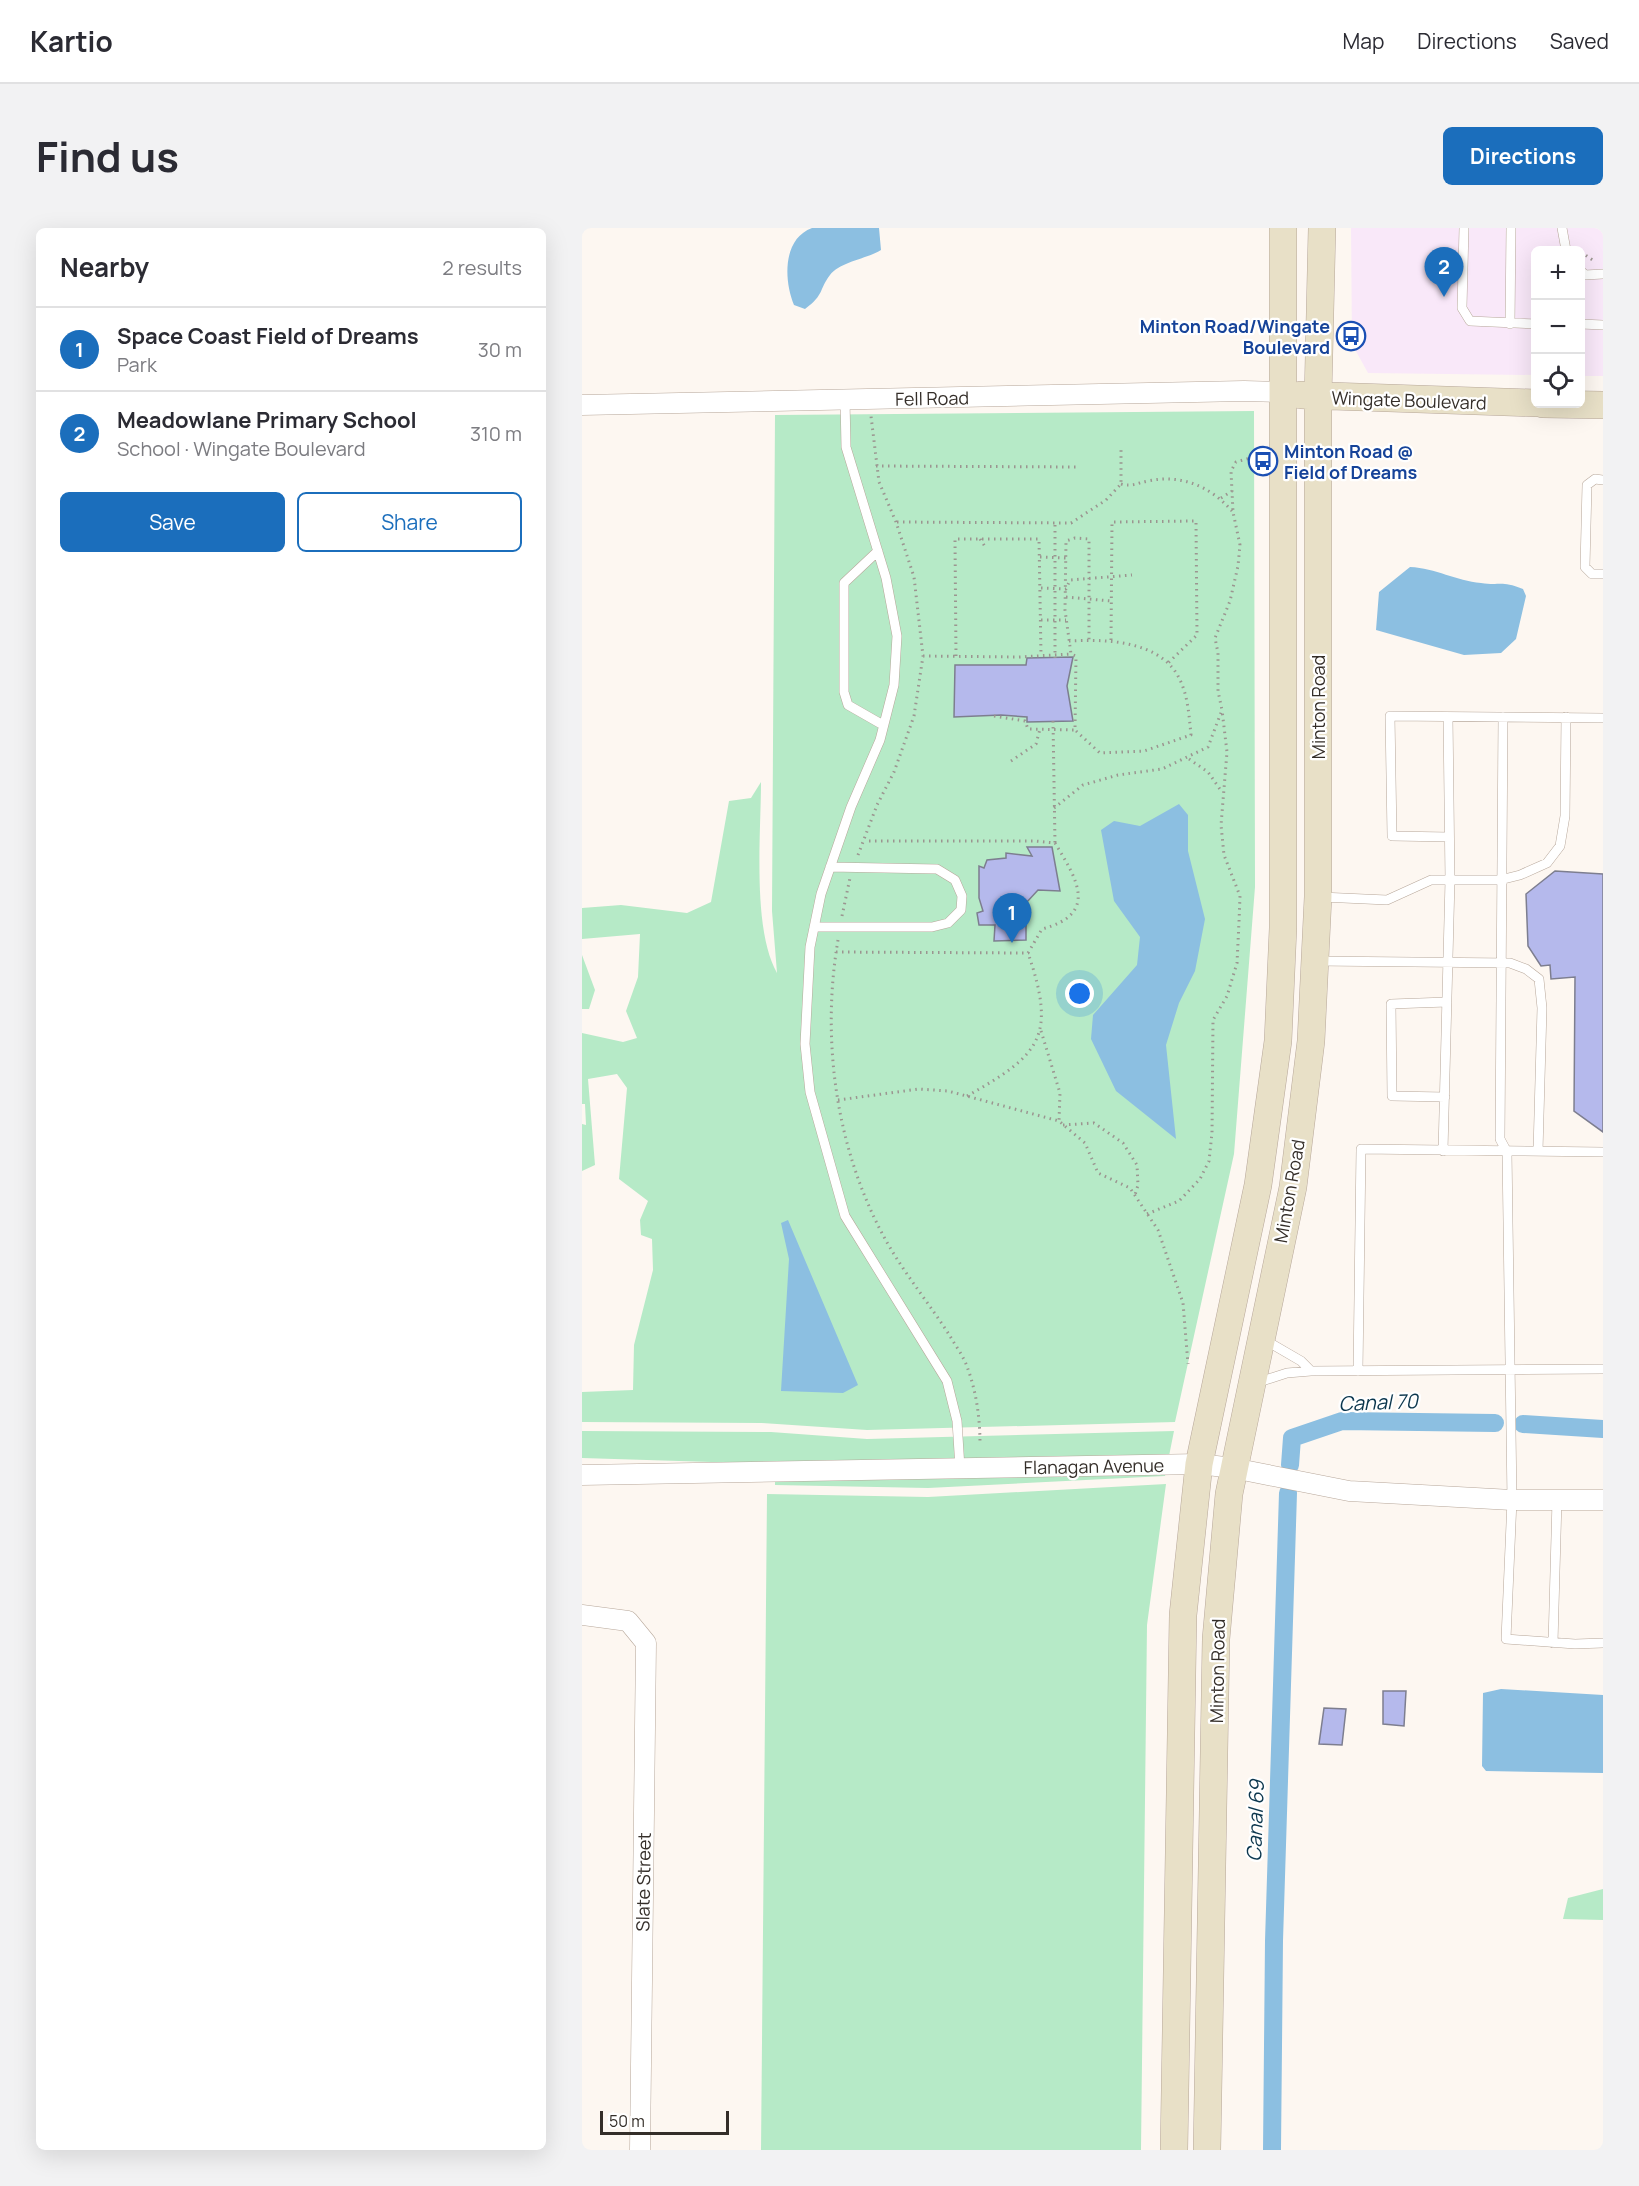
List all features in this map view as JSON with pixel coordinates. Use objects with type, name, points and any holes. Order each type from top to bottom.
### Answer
[{"type":"main road","name":"Minton Road","points":[[1174,2150],[1183,1615],[1199,1464],[1258,1185],[1278,1041],[1284,928],[1283,228]]},
{"type":"main road","name":"Minton Road","points":[[1207,2150],[1216,1639],[1233,1468],[1293,1187],[1311,1041],[1316,962],[1318,397],[1322,228]]},
{"type":"main road","name":"Wingate Boulevard","points":[[1282,392],[1318,397],[1531,403]]},
{"type":"main road","points":[[1585,405],[1603,405]]},
{"type":"main road","points":[[1316,962],[1284,928],[1318,897]]},
{"type":"street","name":"Fell Road","points":[[582,405],[1282,392]]},
{"type":"street","name":"Flanagan Avenue","points":[[582,1476],[1199,1464],[1233,1468],[1348,1491],[1512,1500],[1603,1500]]},
{"type":"street","name":"Slate Street","points":[[582,1615],[628,1621],[646,1643],[640,2150]]},
{"type":"lane","points":[[1464,228],[1462,308],[1470,321],[1531,324]]},
{"type":"lane","points":[[1510,324],[1511,228]]},
{"type":"lane","points":[[1563,228],[1565,246]]},
{"type":"lane","points":[[1585,275],[1603,274]]},
{"type":"lane","points":[[1585,324],[1603,325]]},
{"type":"lane","points":[[845,399],[846,447],[878,551],[897,636],[894,686],[883,725],[830,867],[810,947],[805,1044],[810,1092],[845,1216],[947,1381],[957,1421],[960,1468]]},
{"type":"lane","points":[[1603,480],[1595,479],[1587,485],[1585,567],[1592,574],[1603,574]]},
{"type":"lane","points":[[878,551],[844,583],[844,692],[848,705],[883,725]]},
{"type":"lane","points":[[1449,837],[1392,836],[1390,716],[1603,718]]},
{"type":"lane","points":[[1443,1151],[1450,880],[1448,717]]},
{"type":"lane","points":[[1503,717],[1500,880],[1505,963],[1500,1139],[1507,1152],[1512,1500],[1506,1639],[1603,1643]]},
{"type":"lane","points":[[1318,897],[1387,900],[1431,880],[1500,880],[1520,875],[1547,863],[1560,846],[1565,816],[1566,717]]},
{"type":"lane","points":[[814,927],[932,927],[948,922],[961,910],[962,896],[956,880],[937,869],[830,867]]},
{"type":"lane","points":[[1316,962],[1505,963],[1539,979],[1542,1008],[1538,1151]]},
{"type":"lane","points":[[1445,1097],[1392,1096],[1391,1004],[1447,1002]]},
{"type":"lane","points":[[1358,1371],[1361,1149],[1603,1152]]},
{"type":"lane","points":[[1260,1337],[1301,1361],[1311,1371]]},
{"type":"lane","points":[[1251,1385],[1287,1372],[1603,1369]]},
{"type":"lane","points":[[1553,1642],[1557,1500]]},
{"type":"path","points":[[1585,254],[1598,262]]},
{"type":"path","points":[[896,522],[1055,525],[1071,523],[1088,513],[1121,484],[1121,448]]},
{"type":"path","points":[[1147,1214],[1179,1201],[1200,1179],[1209,1161],[1212,1133],[1213,1020],[1227,996],[1237,963],[1240,896],[1224,855],[1221,825],[1227,752],[1218,691],[1218,653],[1215,638],[1230,601],[1238,566],[1240,545],[1233,512],[1231,471],[1236,462],[1261,455]]},
{"type":"path","points":[[876,466],[1079,467]]},
{"type":"path","points":[[1121,484],[1132,487],[1146,481],[1176,478],[1201,486],[1221,498],[1233,512]]},
{"type":"path","points":[[1221,498],[1232,491]]},
{"type":"path","points":[[1111,640],[1112,522],[1196,521],[1197,635],[1167,664]]},
{"type":"path","points":[[1055,525],[1055,656]]},
{"type":"path","points":[[1071,654],[1066,620],[1066,541],[1075,538],[1089,539],[1089,640]]},
{"type":"path","points":[[956,656],[955,539],[1039,539],[1041,655]]},
{"type":"path","points":[[980,539],[986,548]]},
{"type":"path","points":[[1040,557],[1066,558]]},
{"type":"path","points":[[1066,589],[1070,580],[1132,575]]},
{"type":"path","points":[[1041,588],[1066,589]]},
{"type":"path","points":[[1066,597],[1112,600]]},
{"type":"path","points":[[1041,620],[1066,620]]},
{"type":"path","points":[[923,656],[1071,654],[1076,656],[1076,729],[1100,753],[1144,751],[1191,735],[1187,701],[1178,675],[1167,664],[1138,646],[1111,640],[1068,641]]},
{"type":"path","points":[[1053,808],[1083,785],[1118,775],[1162,769],[1188,759],[1208,747],[1222,710]]},
{"type":"path","points":[[994,716],[1025,721],[1028,729],[1076,729]]},
{"type":"path","points":[[1053,721],[1055,843],[1076,876],[1077,904],[1072,914],[1061,924],[1042,929],[1028,953],[1039,984],[1041,1030],[1060,1092],[1059,1121]]},
{"type":"path","points":[[1011,761],[1036,744],[1040,729]]},
{"type":"path","points":[[1188,759],[1208,772],[1223,793]]},
{"type":"path","points":[[865,841],[1055,843]]},
{"type":"path","points":[[836,952],[1028,953]]},
{"type":"path","points":[[967,1096],[1000,1077],[1030,1053],[1041,1030]]},
{"type":"path","points":[[838,1100],[919,1089],[948,1091],[1059,1121],[1085,1143],[1098,1173],[1130,1188],[1158,1230],[1183,1303],[1188,1364]]},
{"type":"path","points":[[1063,1125],[1094,1123],[1123,1143],[1137,1165],[1138,1185],[1135,1195]]},
{"type":"shaded area","points":[[1351,228],[1603,228],[1603,376],[1585,376],[1585,246],[1531,246],[1531,375],[1368,373],[1352,344]]},
{"type":"green space","points":[[1254,411],[1255,887],[1234,1154],[1175,1422],[867,1430],[762,1423],[582,1422],[582,1392],[633,1390],[634,1345],[653,1270],[652,1239],[641,1235],[640,1220],[648,1201],[619,1179],[627,1088],[617,1074],[588,1079],[595,1165],[582,1171],[582,1124],[586,1125],[585,1104],[582,1104],[582,1033],[623,1042],[637,1038],[626,1011],[638,977],[640,934],[582,939],[582,908],[621,905],[687,913],[711,902],[729,801],[751,798],[761,782],[759,854],[761,907],[769,954],[777,973],[772,911],[775,415]]},
{"type":"green space","points":[[582,955],[595,990],[589,1009],[582,1009]]},
{"type":"green space","points":[[582,1431],[771,1432],[867,1439],[1174,1431],[1165,1476],[928,1488],[775,1485],[775,1468],[744,1463],[582,1458]]},
{"type":"green space","points":[[1166,1484],[1147,1625],[1141,2150],[761,2150],[767,1494],[928,1497]]},
{"type":"green space","points":[[1603,1889],[1603,1920],[1563,1919],[1568,1898]]},
{"type":"water","points":[[812,228],[879,228],[881,250],[834,271],[826,280],[819,296],[805,309],[794,305],[787,273],[790,251],[795,241],[802,233]]},
{"type":"water","points":[[1410,567],[1472,582],[1505,584],[1523,589],[1526,596],[1516,639],[1501,653],[1464,655],[1376,630],[1379,592]]},
{"type":"water","points":[[1179,804],[1188,815],[1188,851],[1205,919],[1195,971],[1179,1003],[1166,1045],[1176,1139],[1116,1091],[1091,1039],[1093,1015],[1137,965],[1140,937],[1114,901],[1101,830],[1114,821],[1140,826]]},
{"type":"water","points":[[788,1220],[858,1385],[843,1393],[781,1391],[789,1259],[781,1223]]},
{"type":"water","points":[[1501,1689],[1603,1695],[1603,1773],[1486,1771],[1482,1766],[1483,1693]]},
{"type":"building","points":[[1073,657],[1067,686],[1073,721],[1027,722],[1027,717],[1001,715],[954,717],[955,665],[1026,665],[1027,658]]},
{"type":"building","points":[[1027,847],[1052,847],[1060,891],[1038,890],[1026,903],[1026,940],[994,941],[995,925],[979,925],[977,913],[983,911],[979,898],[979,866],[984,868],[987,860],[1006,858],[1006,853],[1032,856]]},
{"type":"building","points":[[1555,871],[1603,874],[1603,1132],[1574,1111],[1575,977],[1551,979],[1550,965],[1541,966],[1528,946],[1526,894]]},
{"type":"building","points":[[1383,1691],[1406,1691],[1404,1726],[1383,1724]]},
{"type":"building","points":[[1324,1708],[1346,1709],[1342,1745],[1319,1744]]},
{"type":"waterway","name":"Canal 70","points":[[1290,1465],[1292,1438],[1342,1421],[1495,1423]]},
{"type":"waterway","name":"Canal 70","points":[[1523,1424],[1603,1429]]},
{"type":"waterway","name":"Canal 69","points":[[1272,2150],[1274,1941],[1288,1493]]},
{"type":"place","name":"Meadowlane Primary School","points":[[1444,297]]},
{"type":"place","name":"Minton Road/Wingate Boulevard","points":[[1351,336]]},
{"type":"place","name":"Minton Road @ Field of Dreams","points":[[1263,461]]},
{"type":"place","name":"Space Coast Field of Dreams","points":[[1012,943]]}]
